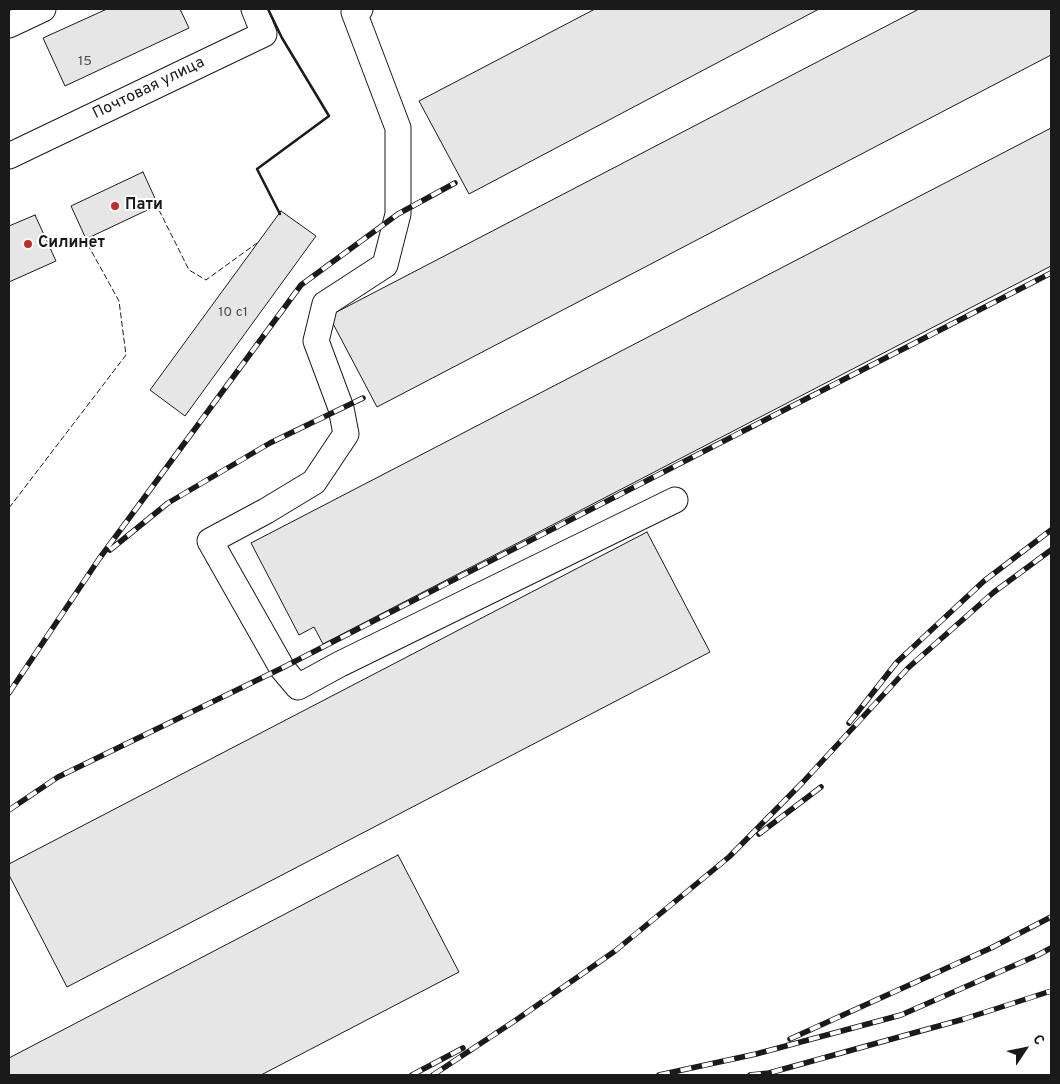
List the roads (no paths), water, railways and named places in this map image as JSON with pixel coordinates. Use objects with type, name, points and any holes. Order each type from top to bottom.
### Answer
[{"type":"street","points":[[9,25],[43,9]]},
{"type":"street","name":"Почтовая улица","points":[[9,156],[264,34],[254,9]]},
{"type":"street","points":[[360,9],[354,12],[398,128],[398,214],[385,265],[325,304],[316,341],[341,408],[346,434],[314,482],[266,512],[210,541],[282,668],[298,687],[340,664],[675,500]]},
{"type":"railway","points":[[9,693],[99,559],[301,285],[398,214],[455,183]]},
{"type":"railway","points":[[9,810],[58,777],[282,668],[1051,273]]},
{"type":"railway","points":[[110,550],[168,503],[270,443],[363,398]]},
{"type":"railway","points":[[849,723],[897,662],[984,581],[1051,530]]},
{"type":"railway","points":[[433,1075],[615,951],[729,857],[803,782],[908,668],[994,592],[1051,550]]},
{"type":"railway","points":[[759,834],[821,787]]},
{"type":"railway","points":[[790,1039],[991,948],[1051,917]]},
{"type":"railway","points":[[659,1075],[756,1054],[901,1015],[1051,948]]},
{"type":"railway","points":[[750,1075],[769,1073],[964,1019],[1051,991]]},
{"type":"railway","points":[[412,1075],[463,1048]]},
{"type":"place","name":"Пати","points":[[115,206]]},
{"type":"place","name":"Силинет","points":[[28,244]]}]
